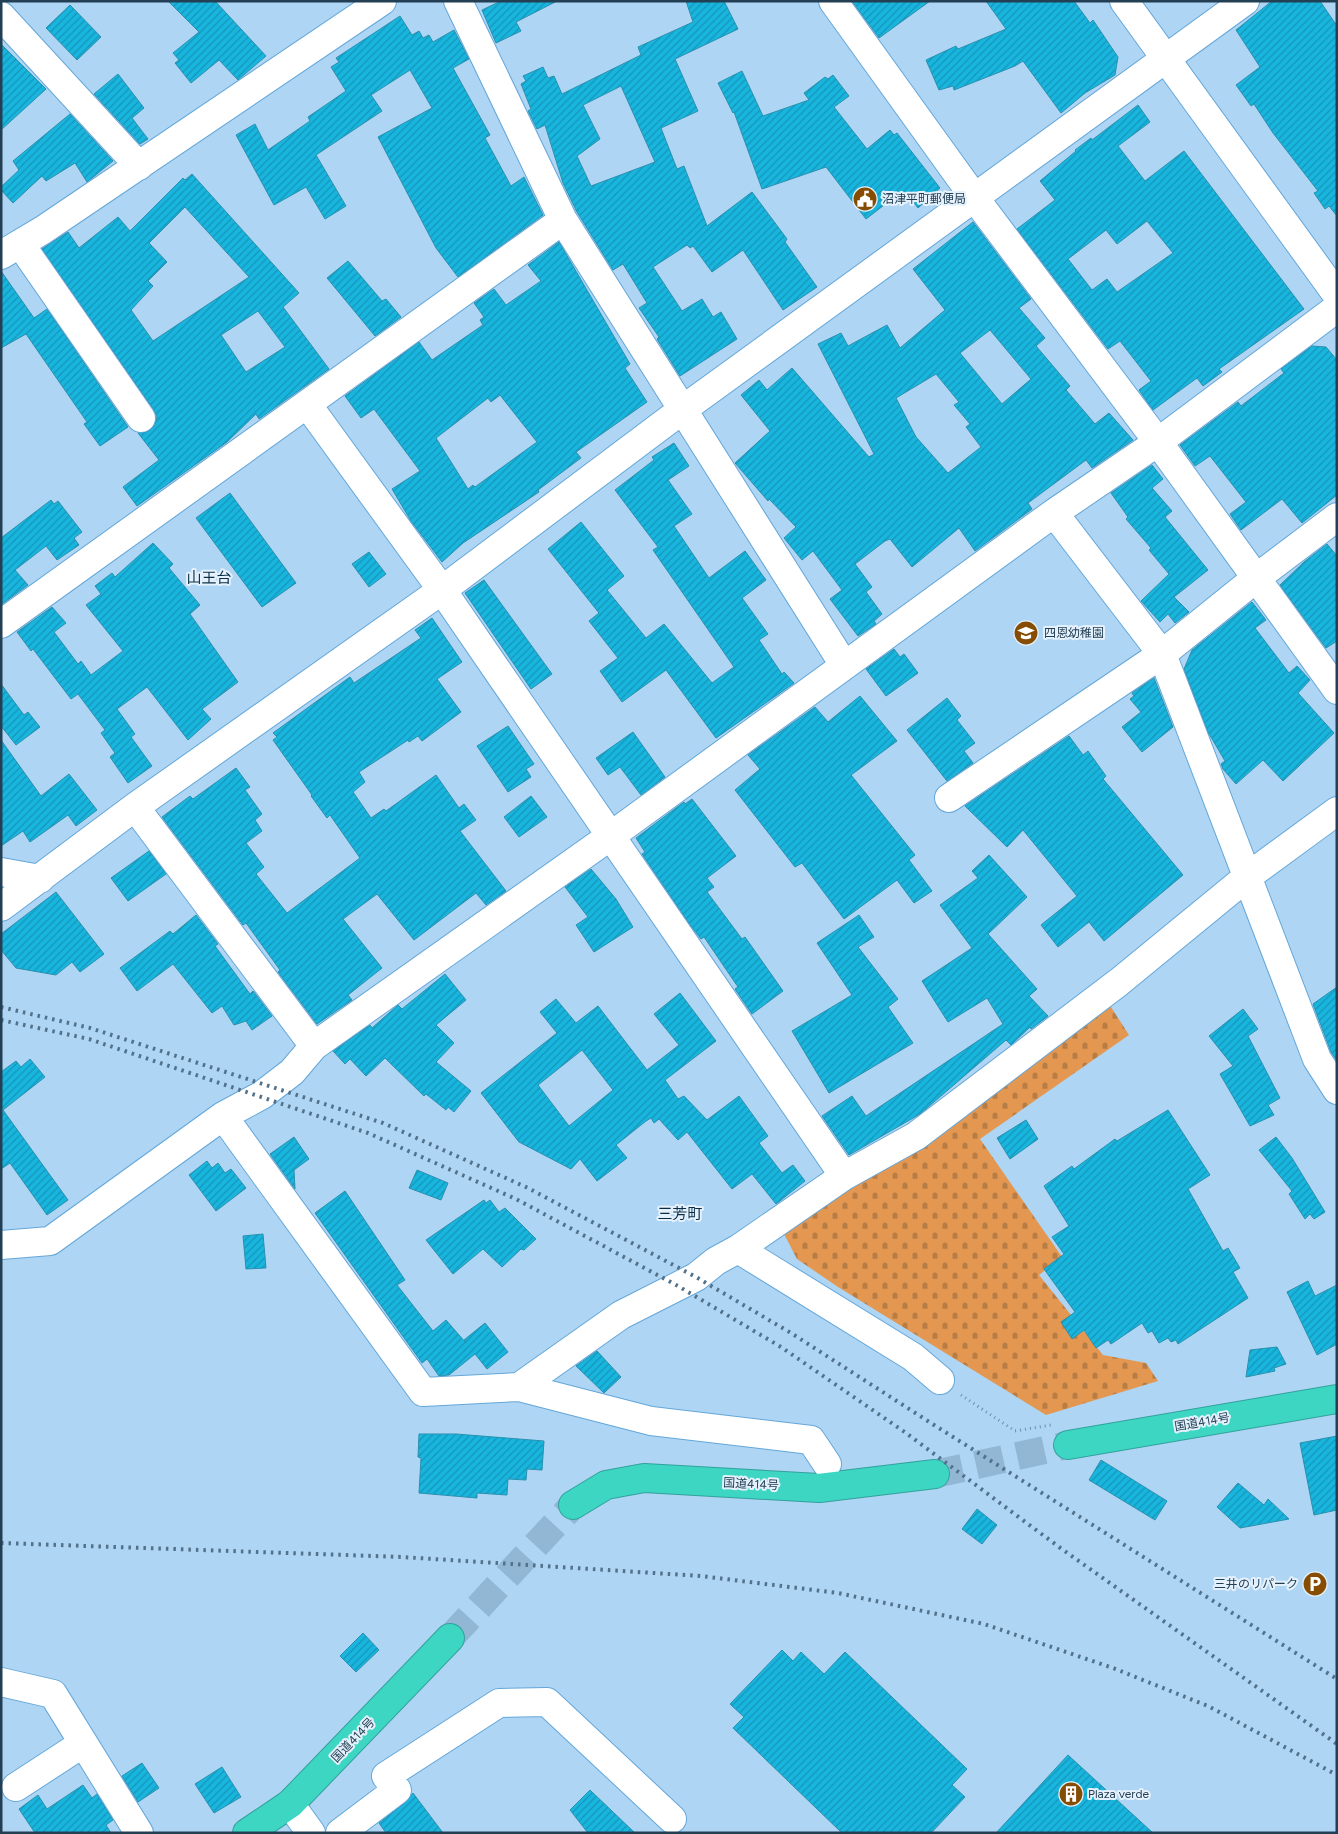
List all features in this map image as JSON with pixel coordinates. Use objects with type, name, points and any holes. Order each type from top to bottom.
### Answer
[{"type":"highway","name":"国道414号","points":[[1068,1446],[1337,1399]]},
{"type":"highway","name":"国道414号","points":[[573,1505],[606,1485],[644,1478],[819,1488],[935,1474]]},
{"type":"highway","name":"国道414号","points":[[247,1833],[290,1804],[450,1638]]},
{"type":"street","points":[[141,418],[11,250],[139,166],[382,1]]},
{"type":"street","points":[[458,1],[563,220],[844,664]]},
{"type":"street","points":[[833,1],[974,197],[1158,442],[1255,579],[1337,690]]},
{"type":"street","points":[[1124,1],[1337,295]]},
{"type":"street","points":[[1,907],[135,807],[442,590],[682,410],[1245,1]]},
{"type":"street","points":[[1,16],[139,166]]},
{"type":"street","points":[[1,624],[563,220]]},
{"type":"street","points":[[1,1246],[50,1241],[224,1116],[262,1095],[292,1072],[314,1046],[612,835],[844,664],[1054,513],[1158,442],[1337,308]]},
{"type":"street","points":[[307,404],[442,590],[612,835],[844,1176]]},
{"type":"street","points":[[1054,513],[1162,654],[1318,1059],[1337,1090]]},
{"type":"street","points":[[949,798],[1162,654],[1255,579],[1337,517]]},
{"type":"street","points":[[135,807],[314,1046]]},
{"type":"street","points":[[519,1387],[621,1315],[696,1277],[716,1261],[738,1249],[844,1176],[916,1136],[1119,982],[1247,878],[1337,811]]},
{"type":"street","points":[[1,872],[40,879]]},
{"type":"street","points":[[224,1116],[423,1392],[519,1387],[651,1421],[811,1440],[827,1464]]},
{"type":"street","points":[[738,1249],[913,1356],[940,1380]]},
{"type":"street","points":[[1,1682],[53,1694],[82,1744],[139,1833]]},
{"type":"street","points":[[340,1833],[397,1790],[386,1776],[499,1703],[547,1702],[672,1819]]},
{"type":"street","points":[[16,1787],[82,1744]]},
{"type":"street","points":[[290,1804],[311,1833]]},
{"type":"path","points":[[940,1380],[1015,1431]]},
{"type":"green space","points":[[1109,1004],[1129,1035],[980,1139],[1062,1257],[1039,1275],[1103,1355],[1146,1363],[1158,1381],[1046,1415],[838,1287],[797,1259],[782,1230]]},
{"type":"building","points":[[168,1],[215,1],[266,56],[238,80],[219,60],[191,83],[175,63],[179,60],[173,53],[199,32]]},
{"type":"building","points":[[501,1],[557,1],[516,22],[521,31],[496,43],[482,10]]},
{"type":"building","points":[[686,1],[724,1],[738,29],[675,59],[698,111],[661,128],[677,169],[684,166],[707,226],[752,192],[787,239],[785,242],[817,287],[783,310],[743,250],[712,272],[693,246],[690,248],[687,245],[653,267],[682,311],[702,299],[713,317],[721,312],[737,339],[680,376],[657,339],[659,337],[639,308],[647,303],[623,264],[613,270],[577,212],[563,183],[545,125],[537,129],[528,111],[531,109],[521,84],[526,81],[523,76],[543,67],[548,78],[554,76],[562,94],[641,55],[638,47],[693,22]],"holes":[[[621,86],[655,162],[591,186],[577,156],[600,139],[583,105]]]},
{"type":"building","points":[[852,1],[930,1],[879,38]]},
{"type":"building","points":[[986,1],[1074,1],[1090,23],[1093,20],[1118,57],[1115,75],[1085,93],[1061,113],[1023,61],[1015,66],[954,90],[953,86],[939,90],[926,60],[956,46],[958,49],[1006,29]]},
{"type":"building","points":[[1272,1],[1320,1],[1337,26],[1337,216],[1329,206],[1325,209],[1314,193],[1318,191],[1273,133],[1254,104],[1251,106],[1236,85],[1260,67],[1236,30]]},
{"type":"building","points":[[70,5],[101,37],[77,60],[46,28]]},
{"type":"building","points":[[400,16],[412,35],[419,31],[423,38],[429,35],[433,42],[454,30],[469,59],[453,68],[490,135],[485,138],[511,186],[524,177],[543,215],[458,277],[436,248],[378,137],[432,108],[410,70],[371,95],[382,111],[316,155],[346,206],[325,219],[306,187],[274,205],[236,135],[255,124],[268,150],[310,121],[308,117],[346,91],[331,67],[339,62],[336,58]]},
{"type":"building","points":[[1,44],[46,89],[1,130]]},
{"type":"building","points":[[742,71],[763,116],[809,100],[804,93],[825,77],[828,79],[833,75],[849,96],[834,107],[867,149],[890,130],[894,135],[897,133],[940,188],[918,208],[911,199],[908,202],[901,192],[866,219],[826,167],[762,189],[734,112],[718,83]]},
{"type":"building","points":[[118,74],[144,108],[132,118],[148,139],[140,144],[94,94]]},
{"type":"building","points":[[1138,105],[1150,122],[1118,146],[1145,181],[1184,151],[1304,309],[1219,369],[1222,372],[1203,386],[1197,378],[1153,410],[1139,390],[1151,381],[1120,341],[1108,349],[1017,229],[1055,200],[1040,181],[1075,150],[1091,138],[1092,140]],"holes":[[[1147,221],[1173,253],[1117,292],[1107,279],[1092,290],[1068,259],[1106,230],[1117,244]]]},
{"type":"building","points":[[70,114],[113,161],[87,182],[75,163],[46,181],[42,176],[13,203],[1,190],[1,187],[19,170],[13,161]]},
{"type":"building","points":[[192,174],[299,293],[283,307],[329,369],[259,419],[256,414],[227,442],[137,506],[123,487],[159,460],[138,433],[149,431],[155,425],[157,417],[42,249],[68,232],[79,248],[118,217],[130,231],[183,178],[185,180]],"holes":[[[185,207],[249,277],[153,341],[131,310],[153,286],[148,281],[167,262],[149,243]],[[258,311],[285,347],[246,372],[221,335]]]},
{"type":"building","points":[[973,222],[1031,299],[1019,308],[1045,338],[1036,346],[1070,386],[1066,390],[1095,424],[1109,413],[1133,440],[1092,468],[1086,460],[1028,503],[1032,509],[975,551],[959,528],[912,567],[890,539],[885,541],[855,564],[872,587],[866,592],[882,614],[874,621],[876,624],[858,636],[830,599],[842,590],[813,551],[802,560],[784,538],[796,527],[769,499],[768,501],[735,463],[770,431],[741,395],[759,380],[767,390],[792,368],[869,457],[874,454],[818,344],[841,333],[848,346],[887,325],[900,348],[945,310],[913,269]],"holes":[[[990,330],[1031,379],[1002,404],[960,353]],[[936,374],[959,402],[954,405],[970,424],[966,427],[981,447],[948,473],[916,437],[896,398]]]},
{"type":"building","points":[[559,242],[630,364],[625,368],[647,402],[576,452],[581,458],[538,490],[539,492],[463,543],[442,562],[411,521],[392,489],[420,471],[374,409],[361,418],[345,396],[419,342],[432,360],[483,325],[480,320],[484,317],[474,303],[494,289],[506,305],[541,281],[528,265]],"holes":[[[500,395],[537,442],[475,487],[473,485],[468,489],[436,438],[488,398],[491,402]]]},
{"type":"building","points":[[348,261],[382,301],[386,299],[401,317],[375,336],[327,278]]},
{"type":"building","points":[[1,271],[34,318],[47,309],[128,427],[100,446],[84,424],[87,422],[26,334],[1,348]]},
{"type":"building","points":[[1312,346],[1326,347],[1337,360],[1337,495],[1302,523],[1282,499],[1241,530],[1230,514],[1246,502],[1210,456],[1195,466],[1180,445],[1238,402],[1241,406],[1284,373],[1281,369]]},
{"type":"building","points":[[674,443],[689,466],[668,480],[692,514],[674,526],[709,578],[745,551],[766,580],[742,598],[768,634],[759,640],[782,674],[784,672],[794,683],[716,738],[666,670],[622,702],[600,671],[618,658],[589,621],[599,613],[548,549],[581,522],[624,576],[607,590],[646,638],[664,624],[712,683],[734,667],[653,550],[658,547],[615,490],[654,460],[652,457]]},
{"type":"building","points":[[1152,465],[1163,479],[1152,488],[1172,511],[1165,517],[1208,570],[1174,597],[1189,612],[1175,623],[1168,614],[1160,622],[1141,601],[1169,574],[1149,550],[1151,548],[1126,519],[1128,517],[1111,493]]},
{"type":"building","points":[[230,493],[296,583],[262,607],[196,518]]},
{"type":"building","points":[[51,500],[54,504],[58,501],[82,532],[74,538],[79,545],[57,560],[46,546],[15,570],[28,585],[2,604],[1,538]]},
{"type":"building","points":[[153,543],[173,564],[169,568],[200,605],[190,614],[238,682],[202,709],[211,719],[188,740],[147,687],[117,709],[135,734],[131,737],[152,766],[128,783],[110,757],[115,753],[101,733],[105,730],[78,694],[71,699],[33,649],[31,651],[17,632],[52,607],[66,623],[54,632],[78,664],[81,661],[91,675],[123,651],[86,605],[101,594],[95,586],[112,573],[115,577]]},
{"type":"building","points":[[1327,544],[1337,556],[1337,641],[1326,648],[1280,585],[1304,562]]},
{"type":"building","points":[[369,552],[386,574],[369,587],[352,564]]},
{"type":"building","points":[[484,580],[552,674],[531,689],[465,593]]},
{"type":"building","points":[[1252,602],[1266,620],[1255,628],[1289,673],[1297,666],[1310,680],[1298,693],[1334,733],[1283,781],[1263,760],[1236,784],[1223,769],[1221,764],[1225,761],[1208,732],[1184,669],[1192,650]]},
{"type":"building","points":[[432,618],[462,662],[437,679],[461,712],[422,741],[418,736],[409,742],[408,740],[359,772],[365,782],[353,792],[371,818],[384,809],[386,811],[436,775],[459,808],[464,804],[476,820],[460,831],[506,891],[486,905],[476,893],[414,940],[377,894],[343,919],[382,968],[348,995],[352,1000],[317,1024],[278,972],[280,970],[246,923],[243,925],[162,817],[190,796],[193,799],[236,768],[250,787],[245,790],[262,814],[255,820],[262,831],[246,843],[264,867],[256,874],[287,913],[360,858],[330,815],[327,818],[311,796],[273,740],[277,737],[273,733],[350,677],[354,683],[421,638],[415,630]]},
{"type":"building","points":[[894,649],[900,657],[904,654],[918,673],[886,696],[866,669]]},
{"type":"building","points":[[1154,678],[1173,727],[1142,752],[1122,727],[1141,712],[1130,699],[1134,696],[1132,693]]},
{"type":"building","points":[[1,684],[24,715],[28,712],[40,727],[16,745],[1,726]]},
{"type":"building","points":[[860,696],[897,741],[851,775],[915,855],[909,860],[932,891],[914,903],[897,880],[844,919],[802,863],[795,867],[735,790],[760,769],[748,755],[815,707],[828,722]]},
{"type":"building","points":[[947,698],[961,716],[957,720],[975,743],[964,751],[973,763],[947,781],[907,730]]},
{"type":"building","points":[[508,726],[534,764],[526,769],[531,777],[508,792],[477,746]]},
{"type":"building","points":[[633,732],[665,777],[641,795],[620,767],[608,775],[596,758]]},
{"type":"building","points":[[1069,736],[1083,755],[1088,751],[1106,776],[1103,779],[1183,875],[1104,941],[1089,922],[1058,947],[1041,925],[1077,896],[1023,830],[1007,847],[965,806]]},
{"type":"building","points":[[1,740],[41,796],[69,774],[97,810],[76,826],[68,815],[30,842],[23,831],[1,846]]},
{"type":"building","points":[[531,796],[547,817],[519,837],[504,817]]},
{"type":"building","points":[[692,799],[736,856],[707,878],[714,887],[707,892],[742,939],[745,937],[783,991],[752,1014],[735,989],[738,987],[704,937],[701,939],[691,926],[642,854],[645,852],[636,838],[684,802],[685,804]]},
{"type":"building","points":[[149,851],[166,874],[128,901],[111,878]]},
{"type":"building","points":[[989,855],[1027,897],[988,934],[1037,989],[1029,996],[1048,1016],[1031,1029],[1030,1027],[1011,1045],[1006,1040],[920,1114],[849,1155],[822,1116],[852,1096],[866,1116],[1003,1024],[987,998],[948,1022],[922,981],[972,948],[940,905],[978,878],[972,871]]},
{"type":"building","points":[[591,869],[616,899],[633,927],[594,952],[576,925],[588,917],[565,887]]},
{"type":"building","points":[[56,892],[104,954],[80,972],[72,962],[56,975],[16,968],[1,950],[1,934]]},
{"type":"building","points":[[196,915],[218,944],[215,946],[250,994],[253,991],[272,1016],[252,1030],[246,1021],[234,1025],[222,1006],[212,1013],[173,964],[137,991],[120,968],[170,931],[173,934]]},
{"type":"building","points":[[859,915],[874,937],[858,947],[898,999],[888,1007],[913,1043],[829,1093],[792,1031],[852,995],[817,943]]},
{"type":"building","points":[[445,974],[466,1000],[436,1025],[454,1043],[436,1062],[471,1091],[454,1112],[448,1107],[446,1110],[426,1094],[424,1096],[385,1058],[366,1076],[350,1059],[345,1064],[333,1051],[370,1025],[372,1028],[398,1005],[402,1009]]},
{"type":"building","points":[[1337,987],[1337,1061],[1331,1052],[1313,1004]]},
{"type":"building","points":[[680,993],[716,1041],[665,1080],[678,1099],[684,1096],[707,1120],[739,1096],[768,1136],[759,1143],[782,1173],[793,1165],[805,1181],[776,1204],[752,1174],[732,1189],[687,1132],[678,1140],[659,1119],[654,1123],[651,1118],[646,1121],[616,1145],[627,1158],[597,1181],[580,1159],[571,1169],[519,1142],[481,1093],[557,1033],[540,1012],[556,999],[576,1023],[598,1006],[647,1070],[679,1045],[654,1014]],"holes":[[[582,1050],[613,1090],[569,1126],[538,1085]]]},
{"type":"building","points":[[1243,1009],[1258,1029],[1248,1036],[1280,1098],[1268,1105],[1274,1115],[1250,1126],[1220,1074],[1233,1066],[1209,1036]]},
{"type":"building","points":[[30,1059],[45,1077],[3,1110],[68,1200],[47,1215],[10,1163],[1,1169],[1,1072],[16,1061],[21,1067]]},
{"type":"building","points":[[1168,1110],[1210,1175],[1188,1189],[1223,1251],[1228,1248],[1240,1268],[1233,1272],[1248,1298],[1178,1344],[1176,1340],[1171,1342],[1168,1338],[1159,1343],[1152,1331],[1148,1333],[1142,1323],[1111,1344],[1108,1340],[1096,1348],[1084,1330],[1072,1339],[1061,1322],[1075,1312],[1044,1269],[1064,1254],[1052,1237],[1069,1226],[1044,1186],[1072,1166],[1074,1169],[1115,1139],[1117,1141]]},
{"type":"building","points":[[1026,1120],[1038,1139],[1010,1159],[997,1138]]},
{"type":"building","points":[[294,1137],[309,1159],[294,1170],[295,1189],[270,1154]]},
{"type":"building","points":[[1276,1137],[1292,1158],[1325,1212],[1314,1219],[1310,1214],[1305,1219],[1289,1194],[1292,1191],[1259,1150]]},
{"type":"building","points":[[207,1161],[212,1168],[218,1163],[225,1173],[231,1169],[246,1188],[216,1211],[189,1175]]},
{"type":"building","points":[[417,1170],[448,1183],[441,1200],[409,1188]]},
{"type":"building","points":[[345,1191],[405,1280],[397,1285],[433,1331],[446,1320],[466,1343],[464,1340],[485,1323],[508,1352],[487,1369],[475,1354],[449,1375],[439,1376],[427,1359],[422,1363],[315,1213]]},
{"type":"building","points":[[484,1200],[486,1203],[490,1200],[499,1212],[505,1208],[536,1239],[524,1250],[521,1249],[502,1267],[483,1249],[453,1274],[426,1240]]},
{"type":"building","points":[[263,1234],[266,1268],[246,1269],[243,1236]]},
{"type":"building","points":[[1308,1281],[1315,1296],[1337,1285],[1337,1344],[1317,1355],[1287,1292]]},
{"type":"building","points":[[1277,1347],[1286,1364],[1274,1368],[1275,1371],[1246,1377],[1250,1350]]},
{"type":"building","points":[[597,1351],[621,1377],[604,1393],[576,1366]]},
{"type":"building","points":[[419,1434],[456,1434],[544,1441],[542,1470],[527,1469],[526,1480],[508,1479],[507,1495],[477,1493],[477,1498],[419,1493],[421,1458],[418,1457]]},
{"type":"building","points":[[1337,1436],[1337,1510],[1314,1515],[1300,1443]]},
{"type":"building","points":[[1101,1460],[1167,1501],[1155,1520],[1089,1480]]},
{"type":"building","points":[[1238,1483],[1264,1505],[1268,1499],[1289,1519],[1240,1528],[1217,1507]]},
{"type":"building","points":[[977,1509],[997,1525],[982,1544],[962,1529]]},
{"type":"building","points":[[363,1633],[379,1650],[356,1672],[340,1656]]},
{"type":"building","points":[[782,1650],[793,1661],[801,1652],[824,1674],[845,1652],[967,1769],[952,1785],[965,1797],[931,1833],[842,1833],[733,1728],[744,1717],[730,1704]]},
{"type":"building","name":"Plaza verde","points":[[1068,1755],[1153,1833],[996,1833]]},
{"type":"building","points":[[142,1763],[159,1788],[138,1802],[122,1776]]},
{"type":"building","points":[[222,1767],[241,1797],[214,1813],[195,1784]]},
{"type":"building","points":[[83,1785],[92,1798],[97,1794],[113,1820],[106,1825],[111,1833],[35,1833],[19,1809],[38,1795],[47,1809]]},
{"type":"building","points":[[590,1790],[635,1833],[588,1833],[570,1810]]},
{"type":"building","points":[[413,1793],[443,1833],[386,1833],[379,1823],[406,1802]]},
{"type":"tunnel","points":[[935,1474],[1068,1445]]},
{"type":"tunnel","points":[[450,1638],[573,1505]]},
{"type":"railway","points":[[1,1007],[90,1028],[383,1123],[528,1188],[696,1277],[791,1333],[1337,1679]]},
{"type":"railway","points":[[1,1020],[89,1039],[368,1133],[516,1199],[678,1286],[781,1347],[906,1433],[1059,1547],[1337,1744]]},
{"type":"railway","points":[[1,1543],[402,1557],[701,1576],[838,1593],[984,1624],[1113,1668],[1208,1706],[1337,1775]]},
{"type":"place","name":"沼津平町郵便局","points":[[865,199]]},
{"type":"place","name":"四恩幼稚園","points":[[1026,633]]},
{"type":"place","name":"三井のリパーク","points":[[1315,1584]]},
{"type":"place","name":"Plaza verde","points":[[1071,1794]]},
{"type":"district","name":"山王台","points":[[209,578]]},
{"type":"district","name":"三芳町","points":[[680,1214]]}]
